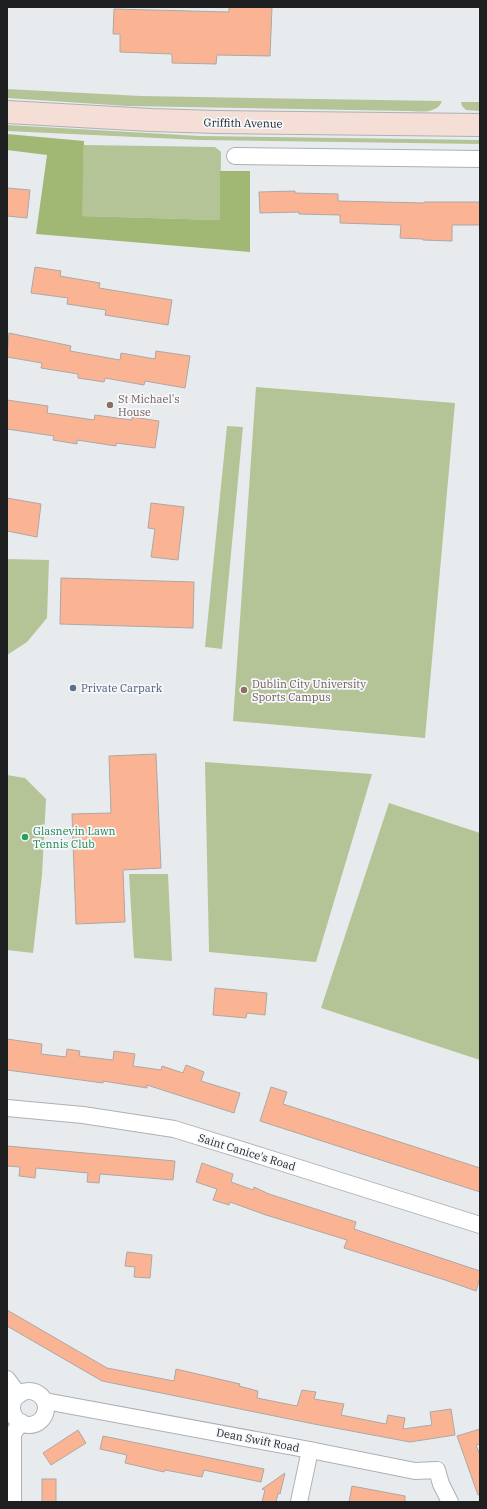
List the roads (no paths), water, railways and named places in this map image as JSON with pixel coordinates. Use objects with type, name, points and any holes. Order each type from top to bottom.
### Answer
[{"type":"main road","name":"Griffith Avenue","points":[[7,112],[210,122],[480,125]]},
{"type":"street","points":[[235,156],[480,159]]},
{"type":"street","name":"Saint Canice's Road","points":[[7,1108],[83,1115],[174,1129],[480,1226]]},
{"type":"street","points":[[7,1379],[19,1395]]},
{"type":"street","points":[[28,1391],[35,1392],[40,1395],[45,1401],[46,1406],[42,1419],[31,1425],[18,1421],[12,1409],[13,1403],[19,1395],[22,1392],[28,1391]]},
{"type":"street","name":"Dean Swift Road","points":[[45,1401],[415,1471],[438,1470],[441,1484],[450,1502]]},
{"type":"street","points":[[13,1502],[13,1434],[21,1422]]},
{"type":"street","points":[[299,1502],[310,1450]]},
{"type":"place","name":"St Michael's House","points":[[110,405]]},
{"type":"place","name":"Private Carpark","points":[[73,688]]},
{"type":"place","name":"Dublin City University Sports Campus","points":[[244,690]]},
{"type":"place","name":"Glasnevin Lawn Tennis Club","points":[[25,837]]}]
